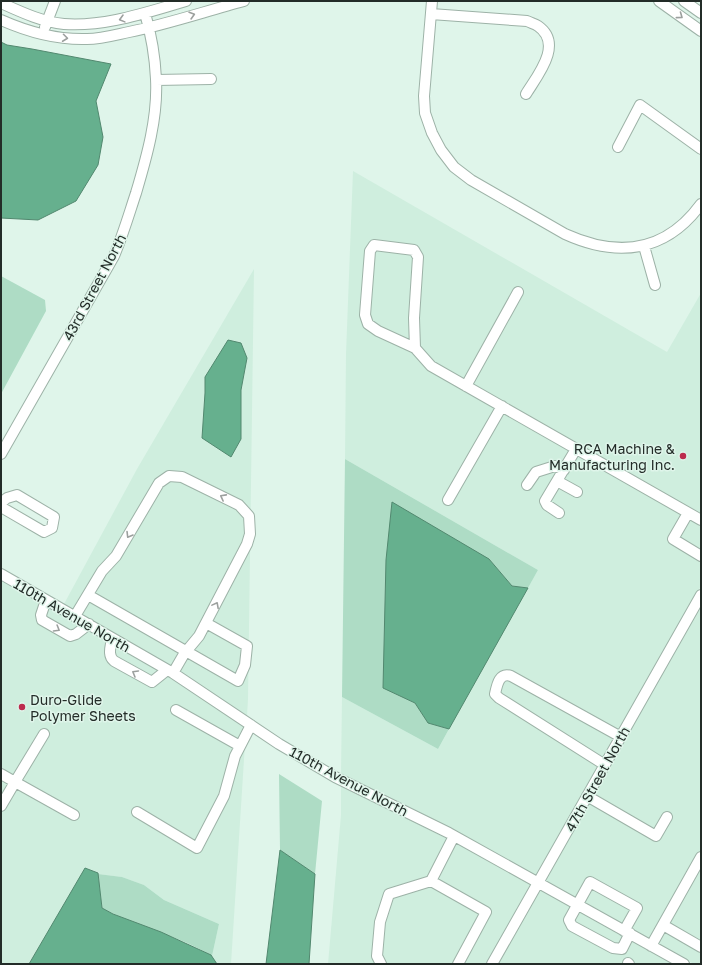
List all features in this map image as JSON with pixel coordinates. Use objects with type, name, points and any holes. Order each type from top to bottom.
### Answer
[{"type":"street","points":[[43,34],[54,1]]},
{"type":"street","points":[[1,2],[23,14],[48,21],[64,24],[84,24],[112,21],[186,1]]},
{"type":"street","points":[[1,20],[21,29],[43,34],[67,39],[88,39],[149,28],[244,1]]},
{"type":"street","points":[[432,1],[424,96],[426,113],[432,133],[442,150],[454,167],[471,180],[565,234],[582,242],[599,246],[622,248],[644,246],[667,236],[686,222],[701,204]]},
{"type":"street","points":[[659,1],[701,31]]},
{"type":"street","points":[[684,1],[701,13]]},
{"type":"street","name":"43rd Street North","points":[[1,454],[114,256],[123,235],[144,166],[154,110],[156,80],[154,54],[145,13]]},
{"type":"street","points":[[431,14],[527,21],[539,27],[546,36],[550,47],[546,60],[526,94]]},
{"type":"street","points":[[156,80],[212,79]]},
{"type":"street","points":[[618,147],[640,105],[701,149]]},
{"type":"street","points":[[415,348],[414,318],[418,257],[414,250],[374,245],[370,251],[364,315],[368,324],[378,331],[415,348],[431,366],[701,520]]},
{"type":"street","points":[[644,246],[655,285]]},
{"type":"street","points":[[466,386],[518,292]]},
{"type":"street","points":[[448,500],[502,406]]},
{"type":"street","points":[[559,513],[547,505],[545,501],[576,449]]},
{"type":"street","points":[[527,485],[536,472],[555,466],[564,470]]},
{"type":"street","points":[[75,616],[102,571],[116,556],[159,483],[169,476],[182,477],[239,505],[249,516],[250,534],[247,544],[199,636],[170,671],[152,682],[114,661],[111,658],[110,653],[112,638]]},
{"type":"street","points":[[557,481],[577,492]]},
{"type":"street","points":[[1,503],[7,498],[17,495],[54,517],[52,528],[44,532],[1,507]]},
{"type":"street","points":[[688,512],[673,539],[701,556]]},
{"type":"street","name":"110th Avenue North","points":[[1,574],[170,671],[279,744],[335,777],[454,836],[684,964]]},
{"type":"street","points":[[88,595],[238,681],[245,665],[247,646],[206,623]]},
{"type":"street","name":"47th Street North","points":[[493,964],[701,595]]},
{"type":"street","points":[[46,600],[41,615],[42,620],[68,635],[76,634],[89,624]]},
{"type":"street","points":[[605,765],[499,698],[495,694],[499,681],[502,676],[506,674],[511,676],[621,737]]},
{"type":"street","points":[[176,710],[240,746]]},
{"type":"street","points":[[137,812],[196,848],[224,796],[235,756],[251,725]]},
{"type":"street","points":[[1,806],[44,734]]},
{"type":"street","points":[[1,774],[74,815]]},
{"type":"street","points":[[587,796],[656,836],[667,817]]},
{"type":"street","points":[[432,881],[454,836]]},
{"type":"street","points":[[651,946],[701,857]]},
{"type":"street","points":[[381,964],[377,956],[380,922],[389,894],[432,881],[486,912],[458,964]]},
{"type":"street","points":[[590,882],[637,908],[627,932],[622,949],[613,948],[572,926],[569,920],[590,882]]},
{"type":"street","points":[[663,925],[701,947]]},
{"type":"shaded area","points":[[1,42],[7,45],[111,64],[96,101],[103,137],[98,165],[76,201],[38,220],[1,218]]},
{"type":"shaded area","points":[[353,171],[667,352],[701,293],[701,514],[430,359],[425,368],[701,526],[701,586],[537,876],[451,829],[341,775],[342,697],[438,749],[538,570],[345,459],[346,354]]},
{"type":"shaded area","points":[[254,269],[247,716],[175,669],[64,604],[137,469]],"holes":[[[247,358],[241,390],[241,439],[230,457],[205,393],[205,377]]]},
{"type":"shaded area","points":[[1,276],[45,300],[46,311],[1,394]]},
{"type":"shaded area","points":[[228,340],[241,343],[247,358],[241,390],[241,439],[231,457],[202,438],[205,377]]},
{"type":"shaded area","points":[[345,459],[538,570],[528,588],[512,586],[489,559],[383,687],[415,703],[428,723],[449,729],[438,749],[342,697]]},
{"type":"shaded area","points":[[392,502],[489,559],[512,586],[528,588],[449,729],[428,723],[415,703],[383,688],[386,560]]},
{"type":"shaded area","points":[[1,580],[170,677],[246,728],[231,964],[217,964],[212,956],[219,924],[164,900],[144,885],[122,877],[98,874],[86,868],[29,964],[1,964]]},
{"type":"shaded area","points":[[701,604],[701,964],[694,964],[545,880]]},
{"type":"shaded area","points":[[279,774],[322,801],[315,874],[280,850]]},
{"type":"shaded area","points":[[341,786],[446,838],[532,885],[487,964],[328,964],[341,815]]},
{"type":"shaded area","points":[[280,850],[315,874],[309,964],[266,964]]},
{"type":"shaded area","points":[[85,868],[98,873],[102,908],[113,914],[161,932],[211,955],[217,964],[29,964]]},
{"type":"shaded area","points":[[98,874],[122,877],[144,885],[164,900],[219,924],[212,956],[185,942],[129,921],[102,908]]},
{"type":"shaded area","points":[[540,889],[673,964],[498,964]]},
{"type":"place","name":"RCA Machine & Manufacturing Inc.","points":[[683,456]]},
{"type":"place","name":"Duro-Glide Polymer Sheets","points":[[22,707]]}]
